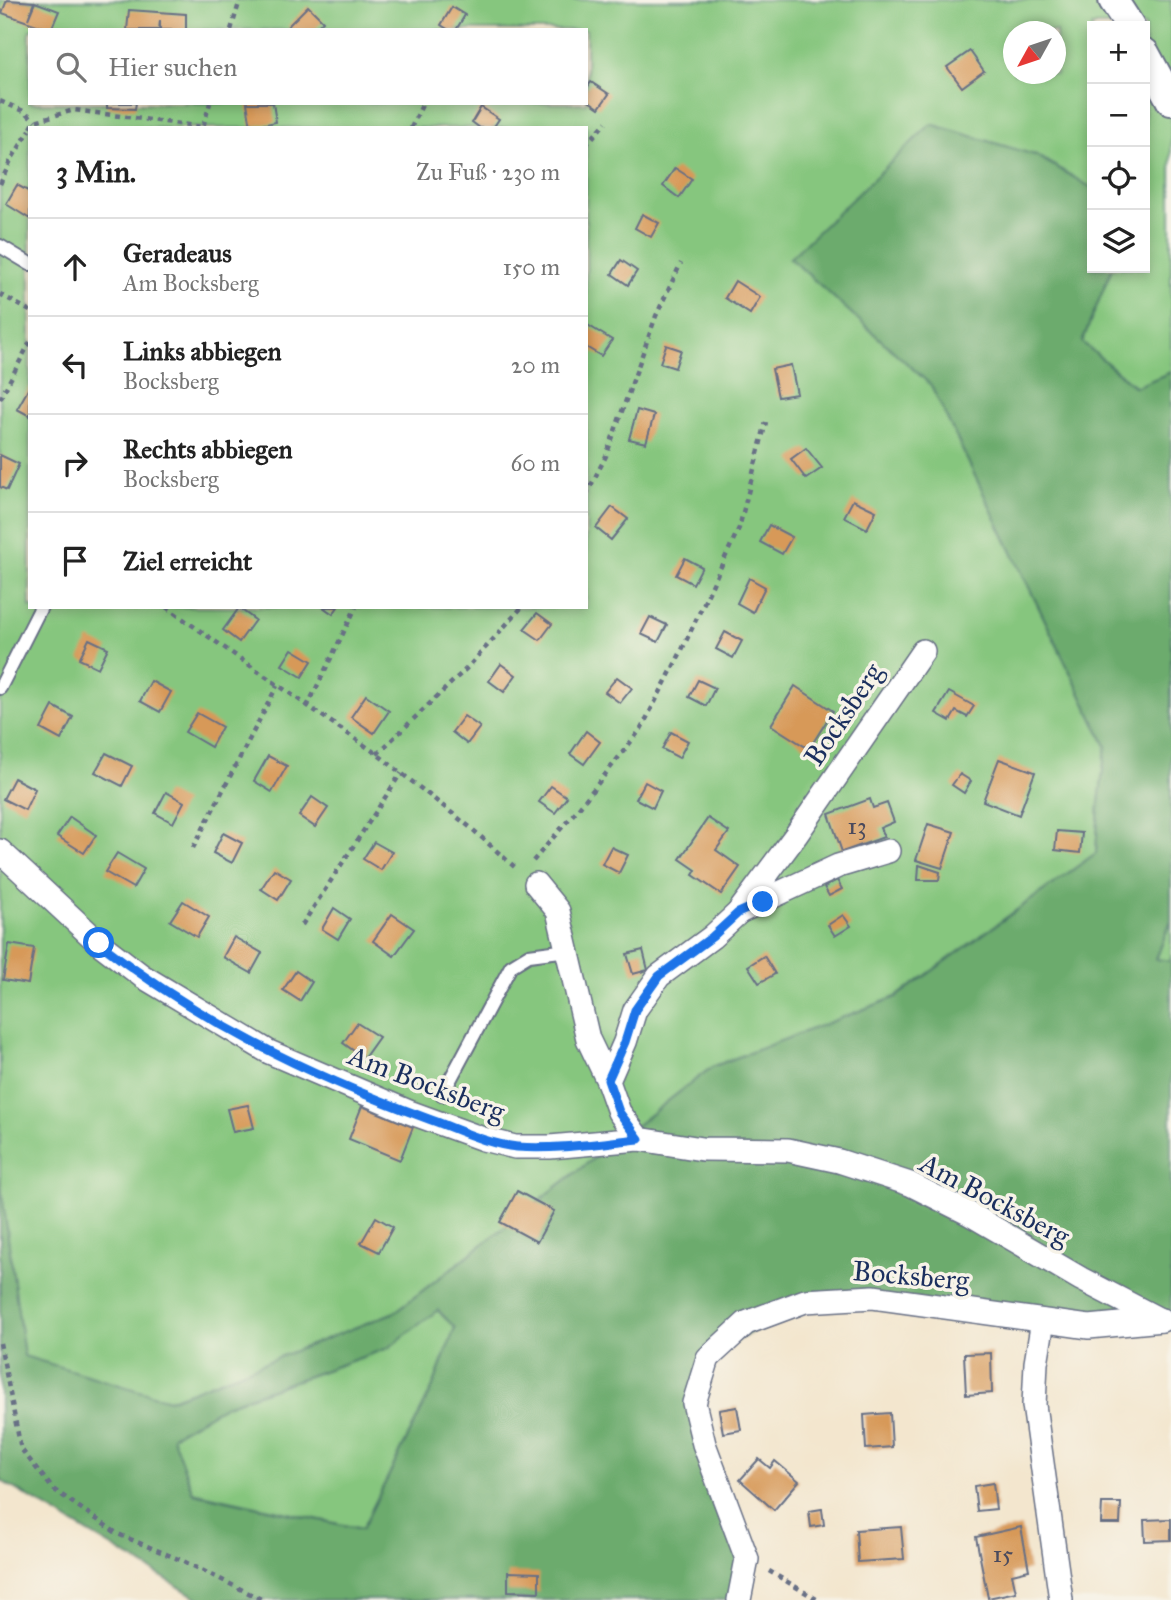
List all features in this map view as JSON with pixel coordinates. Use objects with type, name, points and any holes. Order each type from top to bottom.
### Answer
[{"type":"street","points":[[1113,0],[1127,21]]},
{"type":"street","points":[[1150,62],[1171,101]]},
{"type":"street","name":"Bocksberg","points":[[608,1080],[625,1042],[635,1010],[659,976],[712,937],[738,913],[796,835],[923,651]]},
{"type":"street","name":"Am Bocksberg","points":[[0,851],[99,943],[142,976],[269,1052],[409,1112],[483,1139],[515,1147],[550,1147],[639,1139],[702,1149],[788,1150],[839,1161],[910,1184],[970,1214],[1081,1279],[1165,1320]]},
{"type":"street","name":"Bocksberg","points":[[738,913],[838,866],[888,851]]},
{"type":"street","points":[[529,879],[558,911],[588,1039],[608,1080],[619,1112],[639,1139]]},
{"type":"street","name":"Bocksberg","points":[[747,1559],[704,1444],[694,1403],[708,1358],[746,1323],[805,1301],[873,1297],[1089,1327],[1165,1320]]},
{"type":"street","points":[[1043,1321],[1036,1363],[1034,1405],[1061,1600]]},
{"type":"street","points":[[739,1600],[747,1559]]},
{"type":"lane","points":[[0,246],[28,263]]},
{"type":"lane","points":[[0,688],[40,609]]},
{"type":"lane","points":[[442,1095],[511,966],[529,955],[568,950]]},
{"type":"path","points":[[232,28],[240,0]]},
{"type":"path","points":[[0,101],[26,112],[36,121]]},
{"type":"path","points":[[203,126],[209,105]]},
{"type":"path","points":[[412,126],[422,105]]},
{"type":"path","points":[[33,126],[36,121],[74,110],[195,126]]},
{"type":"path","points":[[588,143],[606,122]]},
{"type":"path","points":[[0,184],[28,134]]},
{"type":"path","points":[[588,491],[606,456],[656,316],[681,262]]},
{"type":"path","points":[[0,293],[28,311]]},
{"type":"path","points":[[0,399],[28,346]]},
{"type":"path","points":[[168,609],[377,754],[471,828],[529,879],[577,810],[641,729],[680,654],[738,528],[766,422]]},
{"type":"path","points":[[176,615],[179,609]]},
{"type":"path","points":[[307,706],[355,609]]},
{"type":"path","points":[[377,754],[468,666],[520,609]]},
{"type":"path","points":[[193,848],[278,686]]},
{"type":"path","points":[[302,925],[401,773]]},
{"type":"path","points":[[0,1343],[21,1449],[53,1489],[118,1534],[183,1561],[263,1600]]},
{"type":"path","points":[[747,1559],[818,1600]]},
{"type":"green space","points":[[0,0],[1171,0],[1171,372],[1136,387],[1082,342],[1110,273],[1150,273],[1150,21],[1087,21],[1087,185],[1035,154],[790,258],[931,385],[1106,746],[1096,853],[896,997],[712,1067],[395,1312],[169,1400],[24,1357],[0,1178]]},
{"type":"green space","points":[[931,124],[1035,155],[1087,185],[1087,273],[1110,273],[1082,342],[1135,387],[1171,372],[1171,920],[1156,959],[1171,961],[1171,1320],[805,1301],[708,1358],[694,1403],[747,1559],[739,1600],[201,1600],[0,1480],[0,1178],[24,1356],[169,1400],[395,1312],[712,1067],[896,997],[1096,853],[1106,746],[931,385],[790,258]],"holes":[[[438,1310],[455,1328],[432,1389],[362,1529],[193,1493],[172,1436],[226,1405],[388,1348]]]},
{"type":"green space","points":[[1171,920],[1171,961],[1156,960]]},
{"type":"green space","points":[[437,1310],[455,1327],[432,1389],[362,1529],[193,1492],[172,1436],[226,1405],[388,1348]]},
{"type":"building","points":[[7,0],[34,2],[28,19],[35,2],[59,11],[52,28],[2,13]]},
{"type":"building","points":[[308,6],[323,21],[316,28],[288,26]]},
{"type":"building","points":[[452,7],[465,15],[457,28],[441,25]]},
{"type":"building","points":[[129,10],[186,14],[186,28],[160,28],[160,20],[159,28],[127,28]]},
{"type":"building","points":[[970,51],[984,71],[962,87],[947,67]]},
{"type":"building","points":[[591,82],[609,94],[599,108],[588,100],[588,86]]},
{"type":"building","points":[[107,105],[136,105],[135,109],[107,108]]},
{"type":"building","points":[[247,105],[273,105],[276,122],[251,126]]},
{"type":"building","points":[[481,107],[499,119],[494,126],[477,126],[472,122]]},
{"type":"building","points":[[675,168],[692,179],[679,198],[663,186]]},
{"type":"building","points":[[17,185],[28,191],[28,218],[6,204]]},
{"type":"building","points":[[642,214],[659,223],[651,237],[635,228]]},
{"type":"building","points":[[621,260],[637,271],[628,285],[612,274]]},
{"type":"building","points":[[735,281],[760,297],[750,314],[725,298]]},
{"type":"building","points":[[588,325],[612,340],[601,356],[588,348]]},
{"type":"building","points":[[666,345],[681,350],[675,368],[660,363]]},
{"type":"building","points":[[791,365],[797,394],[778,397],[772,369]]},
{"type":"building","points":[[28,390],[28,415],[17,409]]},
{"type":"building","points":[[637,410],[654,415],[646,443],[629,439]]},
{"type":"building","points":[[806,448],[822,468],[806,479],[791,459]]},
{"type":"building","points":[[0,455],[19,464],[7,490],[0,487]]},
{"type":"building","points":[[853,500],[876,511],[867,529],[844,517]]},
{"type":"building","points":[[612,507],[628,519],[611,540],[596,528]]},
{"type":"building","points":[[769,525],[792,537],[782,554],[760,542]]},
{"type":"building","points":[[685,558],[702,567],[693,584],[676,575]]},
{"type":"building","points":[[749,578],[765,587],[753,612],[737,603]]},
{"type":"building","points":[[238,609],[255,620],[239,642],[223,630]]},
{"type":"building","points":[[537,613],[552,624],[540,640],[524,629]]},
{"type":"building","points":[[650,617],[667,625],[658,642],[641,634]]},
{"type":"building","points":[[725,632],[742,641],[733,658],[716,649]]},
{"type":"building","points":[[89,639],[108,648],[98,668],[79,659]]},
{"type":"building","points":[[292,649],[312,661],[302,677],[282,665]]},
{"type":"building","points":[[501,664],[516,675],[504,692],[489,681]]},
{"type":"building","points":[[617,677],[632,688],[620,703],[605,692]]},
{"type":"building","points":[[698,680],[715,688],[706,706],[689,697]]},
{"type":"building","points":[[151,681],[171,692],[160,712],[140,701]]},
{"type":"building","points":[[795,686],[833,711],[809,749],[771,725]]},
{"type":"building","points":[[949,692],[974,706],[967,717],[956,711],[950,721],[936,713]]},
{"type":"building","points":[[366,695],[389,711],[374,733],[351,717]]},
{"type":"building","points":[[53,706],[73,717],[61,740],[41,729]]},
{"type":"building","points":[[197,713],[222,727],[211,747],[185,732]]},
{"type":"building","points":[[464,716],[480,727],[467,744],[452,732]]},
{"type":"building","points":[[586,731],[600,742],[584,764],[570,754]]},
{"type":"building","points":[[671,732],[688,741],[679,758],[662,749]]},
{"type":"building","points":[[106,753],[132,766],[122,786],[95,772]]},
{"type":"building","points":[[268,756],[287,766],[272,792],[254,781]]},
{"type":"building","points":[[999,759],[1035,772],[1019,815],[983,801]]},
{"type":"building","points":[[960,774],[971,781],[964,793],[952,785]]},
{"type":"building","points":[[14,778],[35,789],[25,810],[3,799]]},
{"type":"building","points":[[645,782],[661,791],[653,808],[636,799]]},
{"type":"building","points":[[551,786],[567,797],[555,813],[539,802]]},
{"type":"building","points":[[166,792],[184,802],[173,823],[155,813]]},
{"type":"building","points":[[312,797],[328,808],[315,827],[299,816]]},
{"type":"building","points":[[870,799],[873,808],[887,803],[894,822],[880,828],[884,837],[842,852],[829,814]]},
{"type":"building","points":[[70,817],[96,835],[84,853],[57,836]]},
{"type":"building","points":[[708,818],[729,832],[716,850],[740,867],[721,894],[693,875],[696,870],[680,859]]},
{"type":"building","points":[[928,824],[954,832],[942,868],[916,860]]},
{"type":"building","points":[[1057,831],[1082,833],[1080,853],[1055,850]]},
{"type":"building","points":[[223,833],[242,843],[232,863],[213,853]]},
{"type":"building","points":[[374,842],[392,852],[381,870],[363,859]]},
{"type":"building","points":[[611,847],[628,855],[619,873],[602,864]]},
{"type":"building","points":[[117,853],[144,869],[133,888],[105,872]]},
{"type":"building","points":[[919,865],[940,872],[939,880],[918,880]]},
{"type":"building","points":[[274,869],[291,879],[278,900],[261,889]]},
{"type":"building","points":[[837,880],[842,889],[829,896],[824,887]]},
{"type":"building","points":[[183,901],[209,917],[197,937],[170,921]]},
{"type":"building","points":[[334,908],[350,919],[338,939],[322,929]]},
{"type":"building","points":[[392,914],[414,929],[394,956],[373,941]]},
{"type":"building","points":[[843,915],[851,926],[835,936],[828,925]]},
{"type":"building","points":[[234,937],[262,953],[251,973],[223,957]]},
{"type":"building","points":[[9,944],[34,948],[28,984],[3,980]]},
{"type":"building","points":[[643,950],[648,970],[633,974],[627,954]]},
{"type":"building","points":[[764,956],[775,974],[759,983],[748,966]]},
{"type":"building","points":[[296,971],[312,982],[300,1001],[283,990]]},
{"type":"building","points":[[357,1023],[379,1037],[364,1058],[343,1043]]},
{"type":"building","points":[[248,1105],[254,1128],[233,1132],[227,1109]]},
{"type":"building","points":[[362,1106],[413,1127],[400,1160],[349,1139]]},
{"type":"building","points":[[517,1191],[554,1211],[537,1242],[500,1222]]},
{"type":"building","points":[[376,1217],[393,1227],[379,1252],[361,1243]]},
{"type":"building","points":[[991,1353],[992,1393],[966,1395],[964,1354]]},
{"type":"building","points":[[737,1407],[741,1430],[723,1433],[719,1410]]},
{"type":"building","points":[[890,1413],[892,1447],[866,1449],[864,1415]]},
{"type":"building","points":[[759,1459],[770,1468],[775,1461],[799,1481],[774,1510],[740,1480]]},
{"type":"building","points":[[993,1483],[996,1509],[977,1511],[974,1486]]},
{"type":"building","points":[[1102,1503],[1121,1503],[1120,1524],[1101,1524]]},
{"type":"building","points":[[822,1509],[824,1525],[811,1527],[809,1511]]},
{"type":"building","points":[[1171,1519],[1171,1540],[1145,1541],[1144,1520]]},
{"type":"building","points":[[901,1527],[904,1559],[858,1562],[856,1530]]},
{"type":"building","points":[[1021,1527],[1029,1570],[1012,1574],[1016,1592],[988,1598],[976,1537]]},
{"type":"building","points":[[508,1572],[539,1573],[539,1592],[508,1591]]},
{"type":"route","points":[[99,943],[142,976],[195,1010],[269,1052],[409,1112],[483,1139],[515,1147],[550,1147],[639,1139],[619,1112],[608,1080],[625,1042],[635,1010],[659,976],[712,937],[738,913],[763,902]]}]
